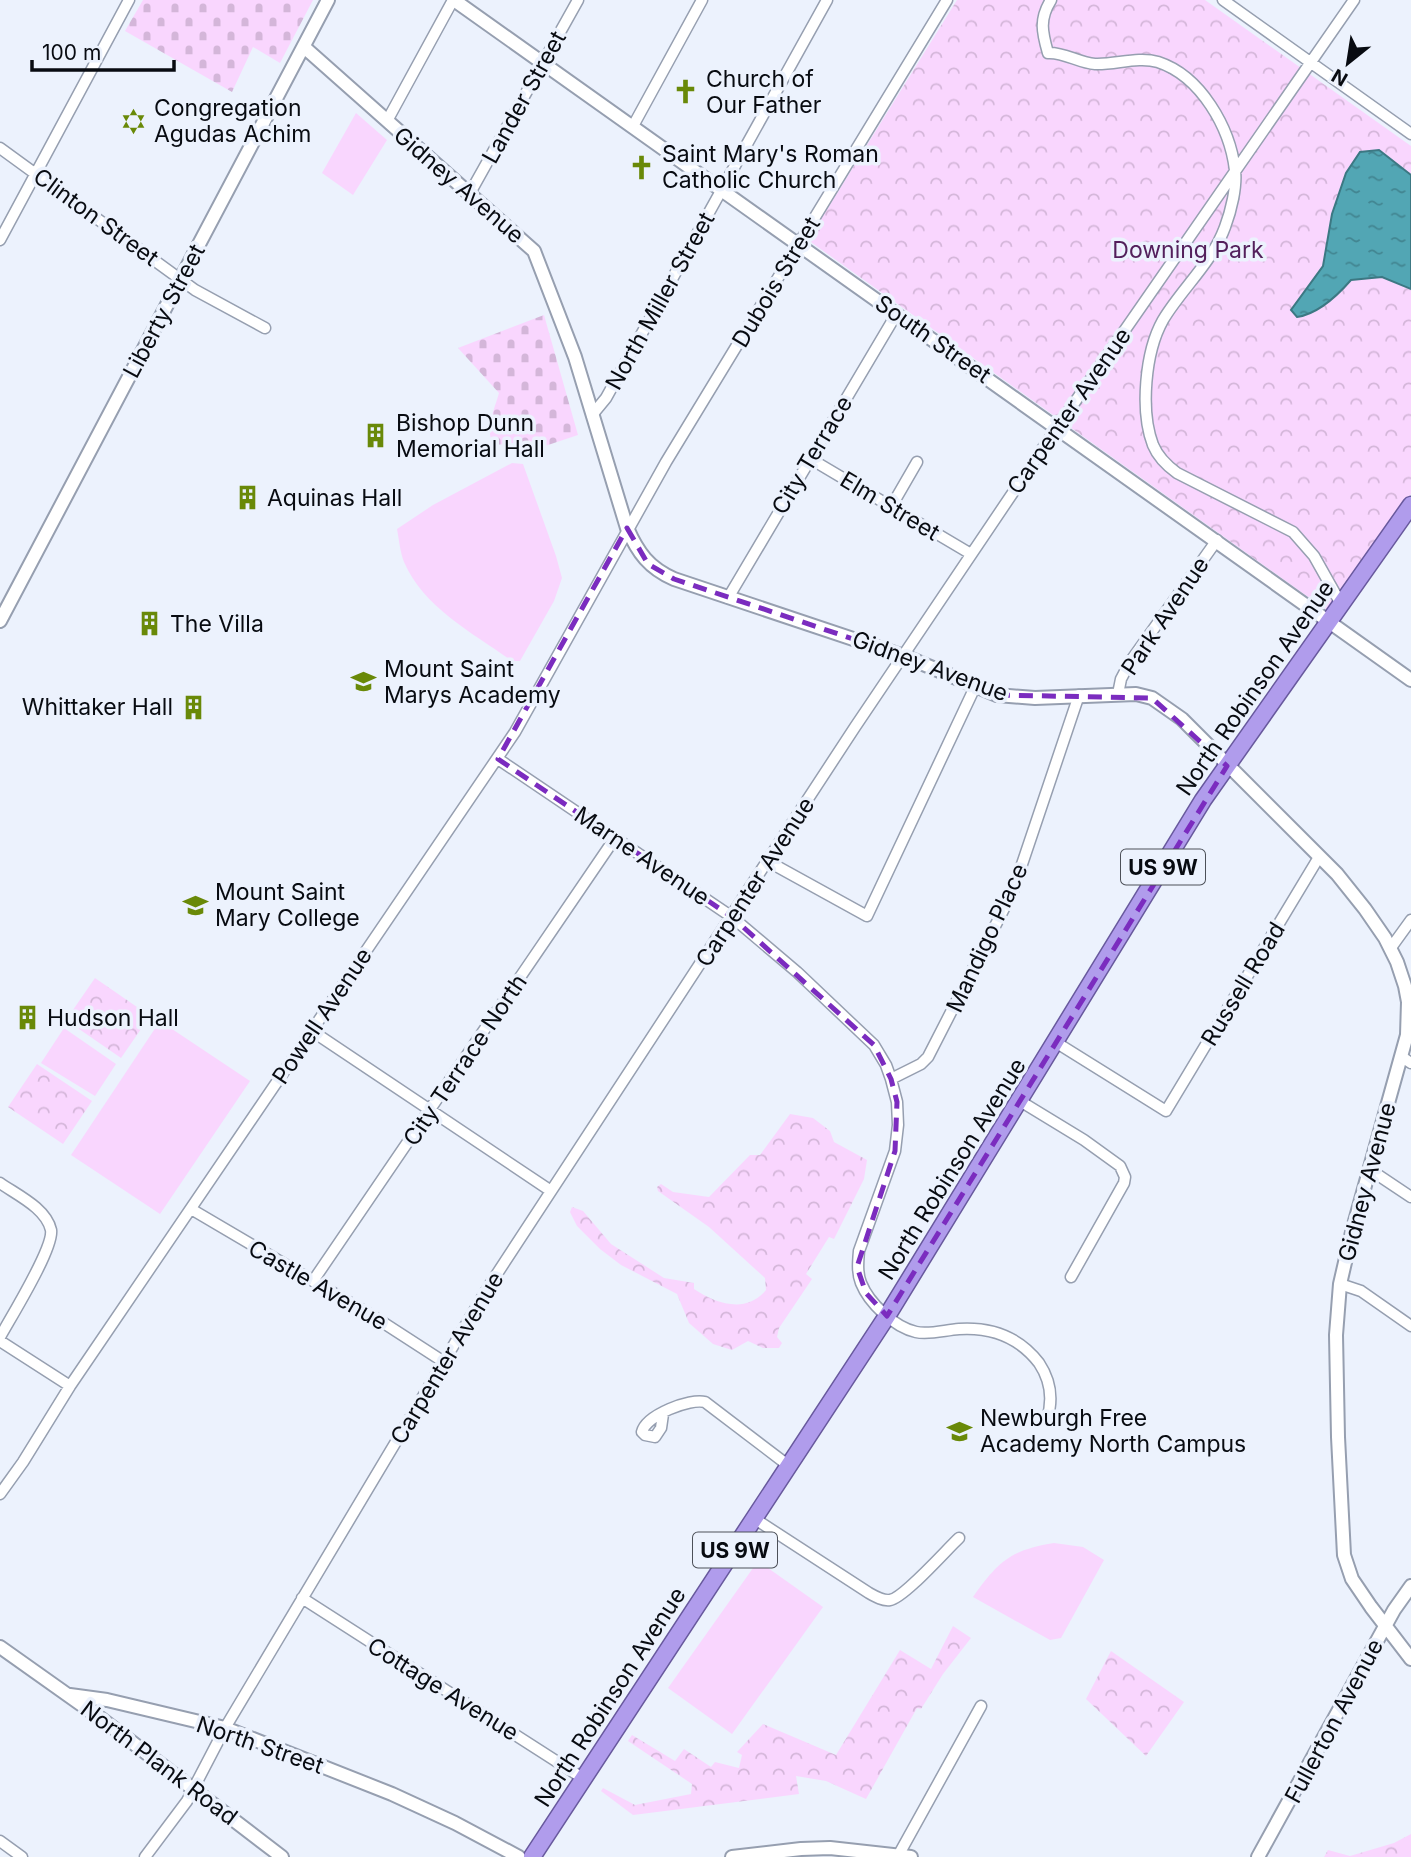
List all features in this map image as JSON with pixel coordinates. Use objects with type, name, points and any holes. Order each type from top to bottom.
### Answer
[{"type":"highway","name":"North Robinson Avenue","points":[[532,1857],[887,1316],[1057,1043],[1203,800],[1411,505]]},
{"type":"street","points":[[0,240],[129,0]]},
{"type":"street","name":"Liberty Street","points":[[0,621],[328,0]]},
{"type":"street","points":[[387,121],[454,0]]},
{"type":"street","name":"South Street","points":[[454,0],[1411,680]]},
{"type":"street","name":"Lander Street","points":[[470,194],[578,0]]},
{"type":"street","points":[[633,126],[702,0]]},
{"type":"street","name":"North Miller Street","points":[[592,415],[606,398],[827,0]]},
{"type":"street","name":"Dubois Street","points":[[627,528],[947,0]]},
{"type":"street","points":[[1051,0],[1042,18],[1042,31],[1048,53],[1095,64],[1142,60],[1157,62],[1172,69],[1189,81],[1212,108],[1226,136],[1235,173],[1231,206],[1217,244],[1207,262],[1163,321],[1154,343],[1147,382],[1149,429],[1154,446],[1162,461],[1177,473],[1293,532],[1314,556],[1341,604]]},
{"type":"street","points":[[1223,0],[1411,134]]},
{"type":"street","name":"Carpenter Avenue","points":[[145,1857],[193,1789],[225,1728],[489,1286],[971,554],[1354,0]]},
{"type":"street","name":"Gidney Avenue","points":[[304,47],[534,251],[575,357],[627,528],[636,549],[659,573],[904,656],[997,695],[1019,698],[1136,694],[1152,698],[1166,706],[1319,857],[1365,909],[1390,949],[1405,986],[1408,1002],[1407,1035],[1406,1060],[1369,1169],[1340,1284],[1336,1335],[1344,1555],[1352,1579],[1411,1659]]},
{"type":"street","name":"Clinton Street","points":[[0,148],[195,290],[265,328]]},
{"type":"street","name":"City Terrace","points":[[729,597],[809,457],[897,313]]},
{"type":"street","name":"Elm Street","points":[[809,457],[971,554]]},
{"type":"street","points":[[891,507],[917,462]]},
{"type":"street","name":"Powell Avenue","points":[[0,1494],[70,1386],[525,718],[627,528]]},
{"type":"street","name":"Park Avenue","points":[[1118,694],[1121,679],[1130,662],[1217,540]]},
{"type":"street","points":[[769,862],[867,916],[975,687]]},
{"type":"street","name":"Mandigo Place","points":[[891,1079],[921,1064],[928,1057],[1013,891],[1079,695]]},
{"type":"street","name":"Marne Avenue","points":[[498,759],[732,917],[797,972],[874,1045],[887,1065],[897,1102],[898,1125],[895,1151],[859,1251],[858,1267],[860,1281],[866,1293],[887,1316]]},
{"type":"street","name":"City Terrace North","points":[[313,1281],[615,838]]},
{"type":"street","name":"Russell Road","points":[[1057,1043],[1166,1111],[1319,857]]},
{"type":"street","points":[[1390,949],[1411,920]]},
{"type":"street","points":[[312,1031],[551,1191]]},
{"type":"street","points":[[1020,1101],[1084,1140],[1121,1166],[1123,1171],[1124,1183],[1071,1278]]},
{"type":"street","points":[[1369,1169],[1411,1198]]},
{"type":"street","points":[[0,1183],[33,1206],[46,1219],[51,1231],[47,1251],[0,1339],[70,1386]]},
{"type":"street","name":"Castle Avenue","points":[[191,1209],[444,1362]]},
{"type":"street","points":[[1340,1284],[1361,1291],[1411,1326]]},
{"type":"street","points":[[887,1316],[917,1332],[979,1330],[999,1333],[1017,1341],[1031,1353],[1042,1368],[1052,1403],[1047,1419]]},
{"type":"street","points":[[663,1414],[687,1402],[705,1402],[789,1466]]},
{"type":"street","points":[[755,1519],[879,1599],[890,1600],[897,1597],[959,1538]]},
{"type":"street","name":"Fullerton Avenue","points":[[1258,1857],[1385,1626],[1411,1586]]},
{"type":"street","name":"Cottage Avenue","points":[[302,1598],[584,1779]]},
{"type":"street","name":"North Street","points":[[0,1647],[71,1695],[225,1728],[393,1794],[519,1857]]},
{"type":"street","name":"North Plank Road","points":[[71,1695],[282,1857]]},
{"type":"street","points":[[103,1720],[116,1711],[119,1704]]},
{"type":"street","points":[[733,1857],[830,1848],[904,1856],[981,1706]]},
{"type":"street","points":[[0,1841],[22,1857]]},
{"type":"highlighted area","points":[[627,528],[648,564],[674,579],[904,656],[997,695],[1152,698],[1227,766],[887,1316],[866,1293],[857,1267],[895,1151],[897,1102],[891,1079],[874,1045],[732,917],[498,759]]},
{"type":"green space","points":[[143,0],[313,0],[280,63],[253,47],[232,92],[125,31]]},
{"type":"green space","name":"Downing Park","points":[[957,0],[1205,0],[1411,146],[1411,494],[1330,608],[1325,609],[808,240]]},
{"type":"green space","points":[[356,113],[387,140],[353,195],[322,173]]},
{"type":"green space","points":[[544,315],[578,435],[539,448],[514,443],[495,445],[490,427],[499,393],[458,348]]},
{"type":"green space","points":[[512,463],[523,464],[562,578],[554,601],[520,661],[512,661],[466,630],[424,593],[404,562],[397,529],[433,505]]},
{"type":"green space","points":[[95,978],[150,1016],[121,1058],[66,1020]]},
{"type":"green space","points":[[160,1021],[250,1081],[160,1214],[71,1155]]},
{"type":"green space","points":[[64,1028],[116,1064],[95,1096],[41,1063]]},
{"type":"green space","points":[[37,1064],[92,1101],[63,1144],[8,1107]]},
{"type":"green space","points":[[790,1114],[813,1118],[830,1131],[834,1142],[867,1160],[864,1179],[834,1239],[829,1237],[806,1274],[812,1279],[779,1328],[777,1337],[782,1343],[779,1348],[763,1348],[748,1341],[732,1350],[713,1344],[689,1323],[677,1294],[621,1265],[600,1249],[577,1226],[570,1212],[572,1207],[583,1211],[611,1244],[664,1278],[694,1283],[694,1289],[721,1302],[750,1302],[766,1290],[765,1278],[709,1227],[658,1191],[657,1187],[661,1184],[673,1192],[709,1197],[750,1155],[760,1155]]},
{"type":"green space","points":[[1054,1543],[1083,1547],[1104,1560],[1061,1638],[1050,1640],[973,1597],[1006,1559],[1026,1549]]},
{"type":"green space","points":[[758,1561],[823,1607],[732,1734],[668,1688]]},
{"type":"green space","points":[[953,1626],[971,1638],[943,1674],[921,1709],[917,1708],[866,1799],[826,1781],[796,1776],[799,1794],[633,1815],[601,1791],[603,1788],[635,1805],[691,1794],[692,1784],[628,1741],[632,1735],[675,1761],[684,1749],[711,1767],[715,1762],[739,1768],[742,1755],[737,1752],[763,1724],[836,1755],[900,1650],[931,1669]]},
{"type":"green space","points":[[1111,1651],[1184,1702],[1146,1756],[1086,1699]]},
{"type":"green space","points":[[1411,1834],[1411,1857],[1324,1857],[1328,1850],[1350,1856],[1394,1843]]},
{"type":"water","points":[[1379,150],[1411,175],[1411,289],[1382,277],[1351,280],[1320,308],[1297,317],[1291,310],[1323,266],[1332,214],[1346,173],[1360,152]]},
{"type":"place","name":"Church of Our Father","points":[[686,92]]},
{"type":"place","name":"Congregation Agudas Achim","points":[[134,121]]},
{"type":"place","name":"Saint Mary's Roman Catholic Church","points":[[642,167]]},
{"type":"place","name":"Bishop Dunn Memorial Hall","points":[[376,436]]},
{"type":"place","name":"Aquinas Hall","points":[[247,498]]},
{"type":"place","name":"The Villa","points":[[150,624]]},
{"type":"place","name":"Mount Saint Marys Academy","points":[[364,682]]},
{"type":"place","name":"Whittaker Hall","points":[[193,707]]},
{"type":"place","name":"Mount Saint Mary College","points":[[195,905]]},
{"type":"place","name":"Hudson Hall","points":[[27,1018]]},
{"type":"place","name":"Newburgh Free Academy North Campus","points":[[960,1431]]}]
